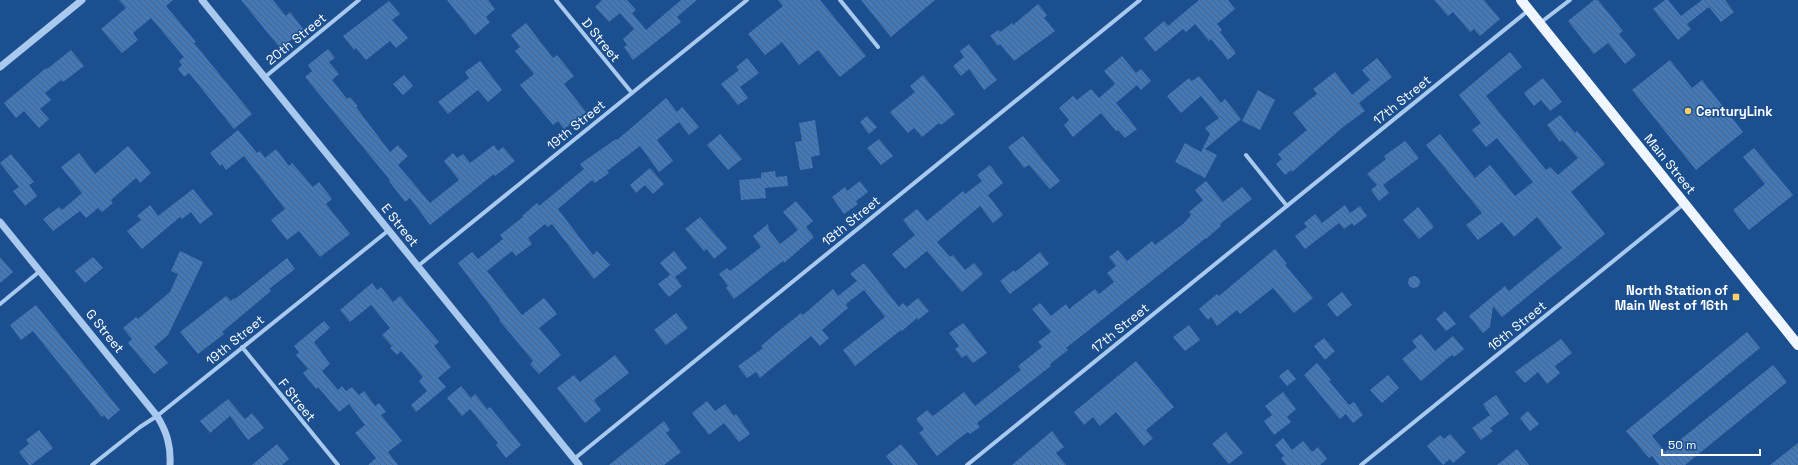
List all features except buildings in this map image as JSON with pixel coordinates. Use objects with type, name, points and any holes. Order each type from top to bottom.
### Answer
[{"type":"main road","name":"Main Street","points":[[1521,0],[1798,345]]},
{"type":"street","points":[[0,67],[82,0]]},
{"type":"street","name":"E Street","points":[[202,0],[579,465]]},
{"type":"street","name":"20th Street","points":[[265,77],[359,0]]},
{"type":"street","name":"D Street","points":[[556,0],[632,93]]},
{"type":"street","name":"19th Street","points":[[418,266],[747,0]]},
{"type":"street","points":[[840,0],[878,47]]},
{"type":"street","name":"18th Street","points":[[574,459],[1140,0]]},
{"type":"street","points":[[1540,24],[1570,0]]},
{"type":"street","name":"17th Street","points":[[967,465],[1529,10]]},
{"type":"street","points":[[1246,156],[1287,206]]},
{"type":"street","name":"16th Street","points":[[1361,465],[1685,203]]},
{"type":"street","name":"G Street","points":[[0,222],[157,416],[165,429],[171,449],[170,465]]},
{"type":"street","name":"19th Street","points":[[92,465],[140,427],[157,416],[389,230]]},
{"type":"street","points":[[0,304],[40,272]]},
{"type":"street","name":"F Street","points":[[242,347],[338,465]]},
{"type":"place","name":"CenturyLink","points":[[1688,111]]},
{"type":"place","name":"North Station of Main West of 16th","points":[[1736,297]]}]
